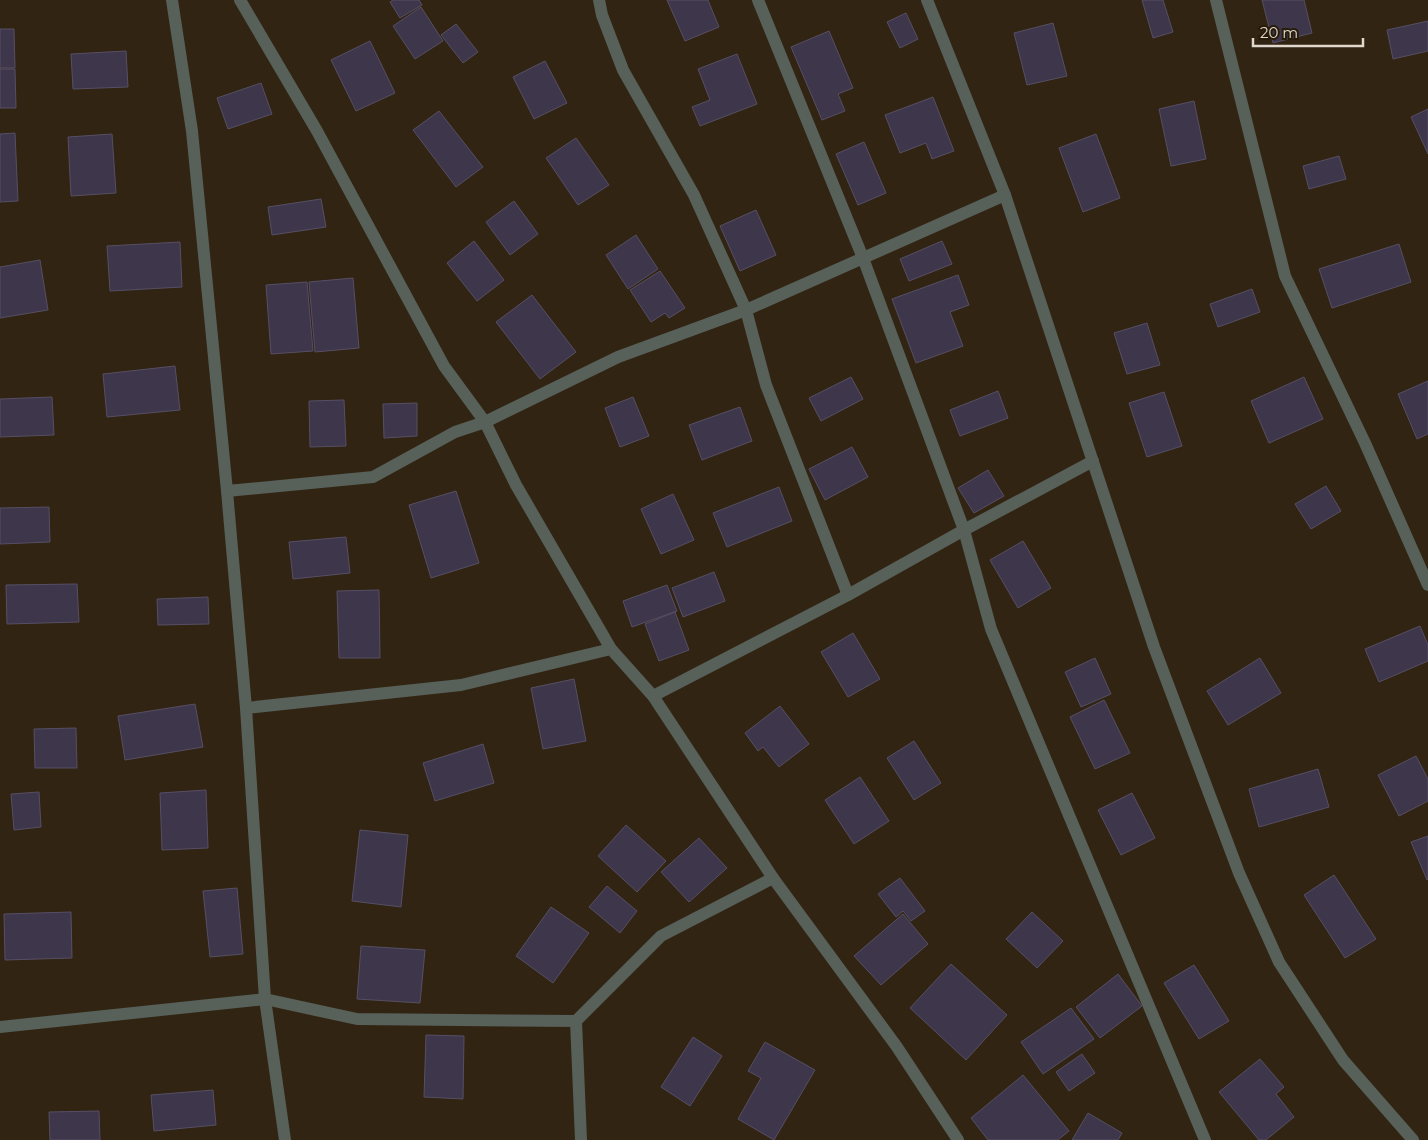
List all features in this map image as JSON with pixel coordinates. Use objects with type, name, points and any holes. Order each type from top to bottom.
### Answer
[{"type":"street","points":[[172,0],[192,131],[246,708],[265,999],[285,1140]]},
{"type":"street","points":[[240,0],[317,131],[444,366],[485,422],[516,485],[611,649],[653,696],[773,878],[897,1047],[958,1140]]},
{"type":"street","points":[[599,0],[602,15],[623,70],[694,195],[746,310],[766,385],[848,595]]},
{"type":"street","points":[[758,0],[863,258],[964,530],[991,629],[1205,1140]]},
{"type":"street","points":[[927,0],[1005,195],[1157,656],[1239,873],[1279,962],[1343,1060],[1413,1140]]},
{"type":"street","points":[[1216,0],[1286,276],[1365,443],[1428,585]]},
{"type":"street","points":[[227,491],[373,477],[455,432],[485,422],[618,357],[746,310],[1005,195]]},
{"type":"street","points":[[653,696],[848,595],[964,530],[1093,462]]},
{"type":"street","points":[[246,708],[461,685],[611,649]]},
{"type":"street","points":[[0,1027],[265,999],[357,1019],[576,1020],[661,936],[773,878]]},
{"type":"street","points":[[576,1020],[582,1140]]},
{"type":"building","points":[[393,0],[419,0],[422,5],[400,18],[390,2]]},
{"type":"building","points":[[667,0],[708,0],[719,27],[685,41]]},
{"type":"building","points":[[1142,0],[1163,0],[1173,32],[1153,38]]},
{"type":"building","points":[[1262,0],[1304,0],[1312,33],[1273,43]]},
{"type":"building","points":[[421,7],[443,41],[415,59],[393,26]]},
{"type":"building","points":[[906,13],[918,39],[900,48],[887,22]]},
{"type":"building","points":[[1428,21],[1428,51],[1393,59],[1387,30]]},
{"type":"building","points":[[1053,23],[1067,76],[1027,85],[1014,33]]},
{"type":"building","points":[[456,24],[478,52],[463,63],[441,35]]},
{"type":"building","points":[[0,29],[14,29],[15,68],[0,68]]},
{"type":"building","points":[[829,31],[853,88],[838,94],[845,111],[822,120],[791,47]]},
{"type":"building","points":[[370,41],[395,93],[356,111],[331,60]]},
{"type":"building","points":[[126,51],[128,87],[73,89],[71,54]]},
{"type":"building","points":[[737,54],[757,104],[700,126],[692,107],[710,100],[698,69]]},
{"type":"building","points":[[545,61],[567,103],[534,119],[513,77]]},
{"type":"building","points":[[0,69],[15,69],[16,108],[0,108]]},
{"type":"building","points":[[261,83],[272,114],[228,129],[217,98]]},
{"type":"building","points":[[933,97],[954,151],[932,159],[926,143],[900,153],[885,115]]},
{"type":"building","points":[[1194,101],[1206,159],[1171,166],[1159,109]]},
{"type":"building","points":[[1428,109],[1428,154],[1411,117]]},
{"type":"building","points":[[439,111],[483,167],[456,187],[413,130]]},
{"type":"building","points":[[15,133],[18,201],[0,202],[0,134]]},
{"type":"building","points":[[112,134],[116,193],[71,196],[68,137]]},
{"type":"building","points":[[1096,134],[1120,198],[1083,212],[1059,148]]},
{"type":"building","points":[[576,138],[609,185],[578,205],[546,158]]},
{"type":"building","points":[[864,142],[886,193],[858,205],[836,154]]},
{"type":"building","points":[[1339,156],[1346,179],[1309,189],[1303,166]]},
{"type":"building","points":[[321,199],[326,227],[272,235],[268,207]]},
{"type":"building","points":[[514,201],[538,234],[510,255],[486,222]]},
{"type":"building","points":[[756,210],[776,255],[740,271],[720,226]]},
{"type":"building","points":[[636,235],[658,269],[628,289],[606,255]]},
{"type":"building","points":[[474,241],[504,280],[477,301],[447,263]]},
{"type":"building","points":[[942,241],[952,264],[909,281],[900,259]]},
{"type":"building","points":[[180,242],[182,287],[110,291],[107,246]]},
{"type":"building","points":[[1399,244],[1411,282],[1332,308],[1319,269]]},
{"type":"building","points":[[40,260],[48,310],[0,318],[0,267]]},
{"type":"building","points":[[660,271],[685,308],[669,318],[665,313],[651,322],[630,290]]},
{"type":"building","points":[[958,275],[969,305],[950,312],[963,346],[916,363],[892,299]]},
{"type":"building","points":[[353,278],[359,348],[315,352],[309,282]]},
{"type":"building","points":[[307,282],[313,351],[271,354],[266,285]]},
{"type":"building","points":[[1252,289],[1260,312],[1218,327],[1210,304]]},
{"type":"building","points":[[532,295],[576,352],[540,379],[496,322]]},
{"type":"building","points":[[1147,323],[1160,365],[1127,374],[1114,333]]},
{"type":"building","points":[[175,366],[180,410],[107,417],[103,374]]},
{"type":"building","points":[[851,377],[863,399],[821,421],[809,398]]},
{"type":"building","points":[[1304,377],[1323,419],[1269,443],[1251,401]]},
{"type":"building","points":[[1428,381],[1428,434],[1417,439],[1398,394]]},
{"type":"building","points":[[998,391],[1008,418],[960,436],[950,410]]},
{"type":"building","points":[[1164,392],[1182,446],[1147,457],[1129,403]]},
{"type":"building","points":[[52,397],[54,435],[0,437],[0,399]]},
{"type":"building","points":[[633,397],[649,436],[620,447],[605,408]]},
{"type":"building","points":[[344,400],[346,446],[310,447],[309,401]]},
{"type":"building","points":[[417,403],[417,436],[384,438],[383,404]]},
{"type":"building","points":[[740,407],[752,441],[702,460],[689,425]]},
{"type":"building","points":[[852,447],[868,477],[825,500],[809,469]]},
{"type":"building","points":[[988,470],[1004,496],[974,513],[958,488]]},
{"type":"building","points":[[1326,486],[1341,511],[1311,529],[1295,504]]},
{"type":"building","points":[[779,487],[792,521],[727,547],[713,513]]},
{"type":"building","points":[[456,491],[479,563],[431,578],[409,505]]},
{"type":"building","points":[[673,494],[694,540],[661,554],[641,509]]},
{"type":"building","points":[[49,507],[50,542],[0,544],[0,508]]},
{"type":"building","points":[[346,537],[350,573],[293,579],[289,542]]},
{"type":"building","points":[[1023,541],[1051,588],[1018,608],[990,560]]},
{"type":"building","points":[[714,572],[725,601],[683,617],[672,588]]},
{"type":"building","points":[[77,584],[79,622],[7,624],[6,585]]},
{"type":"building","points":[[667,585],[677,611],[632,627],[623,601]]},
{"type":"building","points":[[379,590],[380,658],[339,658],[337,591]]},
{"type":"building","points":[[208,597],[209,624],[158,625],[157,599]]},
{"type":"building","points":[[675,612],[689,650],[659,661],[645,624]]},
{"type":"building","points":[[1420,626],[1428,645],[1428,661],[1379,682],[1365,649]]},
{"type":"building","points":[[853,633],[880,679],[848,697],[821,652]]},
{"type":"building","points":[[1095,658],[1111,694],[1081,707],[1065,672]]},
{"type":"building","points":[[1260,658],[1281,693],[1228,725],[1207,691]]},
{"type":"building","points":[[574,679],[586,741],[543,749],[531,688]]},
{"type":"building","points":[[1104,700],[1130,753],[1095,769],[1070,717]]},
{"type":"building","points":[[195,704],[203,747],[125,760],[118,716]]},
{"type":"building","points":[[780,706],[809,744],[779,767],[763,747],[758,751],[745,733]]},
{"type":"building","points":[[76,728],[77,768],[35,768],[34,729]]},
{"type":"building","points":[[914,741],[941,783],[914,800],[887,758]]},
{"type":"building","points":[[483,744],[494,783],[435,801],[423,763]]},
{"type":"building","points":[[1416,756],[1428,779],[1428,801],[1399,816],[1378,775]]},
{"type":"building","points":[[1318,769],[1329,807],[1259,827],[1249,789]]},
{"type":"building","points":[[860,777],[889,821],[854,844],[825,800]]},
{"type":"building","points":[[206,790],[208,848],[162,850],[160,793]]},
{"type":"building","points":[[39,792],[41,827],[14,830],[11,794]]},
{"type":"building","points":[[1132,793],[1155,838],[1121,855],[1098,810]]},
{"type":"building","points":[[626,825],[666,861],[637,892],[598,856]]},
{"type":"building","points":[[360,830],[408,835],[401,907],[352,901]]},
{"type":"building","points":[[1428,836],[1428,879],[1427,880],[1411,842]]},
{"type":"building","points":[[699,838],[727,868],[689,902],[661,872]]},
{"type":"building","points":[[1334,875],[1376,939],[1345,958],[1304,895]]},
{"type":"building","points":[[900,878],[925,911],[911,921],[903,911],[896,917],[878,894]]},
{"type":"building","points":[[607,886],[637,911],[620,933],[589,907]]},
{"type":"building","points":[[237,888],[243,954],[210,957],[203,891]]},
{"type":"building","points":[[551,907],[589,933],[553,983],[516,956]]},
{"type":"building","points":[[71,912],[72,958],[5,960],[4,914]]},
{"type":"building","points":[[1032,912],[1063,941],[1037,968],[1006,939]]},
{"type":"building","points":[[903,914],[928,944],[881,985],[854,956]]},
{"type":"building","points":[[361,946],[425,950],[420,1003],[357,999]]},
{"type":"building","points":[[951,964],[1007,1015],[966,1060],[910,1008]]},
{"type":"building","points":[[1194,965],[1229,1021],[1199,1039],[1164,983]]},
{"type":"building","points":[[1118,974],[1142,1006],[1100,1038],[1076,1007]]},
{"type":"building","points":[[1071,1008],[1094,1039],[1043,1074],[1021,1042]]},
{"type":"building","points":[[426,1035],[464,1036],[463,1099],[424,1097]]},
{"type":"building","points":[[693,1037],[722,1056],[690,1106],[661,1087]]},
{"type":"building","points":[[765,1042],[815,1070],[774,1140],[738,1119],[761,1078],[748,1071]]},
{"type":"building","points":[[1082,1054],[1095,1073],[1069,1091],[1056,1072]]},
{"type":"building","points":[[1260,1059],[1284,1087],[1276,1094],[1294,1117],[1266,1140],[1259,1140],[1219,1092]]},
{"type":"building","points":[[1023,1075],[1069,1131],[1058,1140],[988,1140],[971,1118]]},
{"type":"building","points":[[213,1090],[216,1125],[154,1131],[151,1095]]},
{"type":"building","points":[[99,1111],[100,1140],[50,1140],[49,1112]]},
{"type":"building","points":[[1088,1113],[1122,1133],[1118,1140],[1072,1140]]}]
